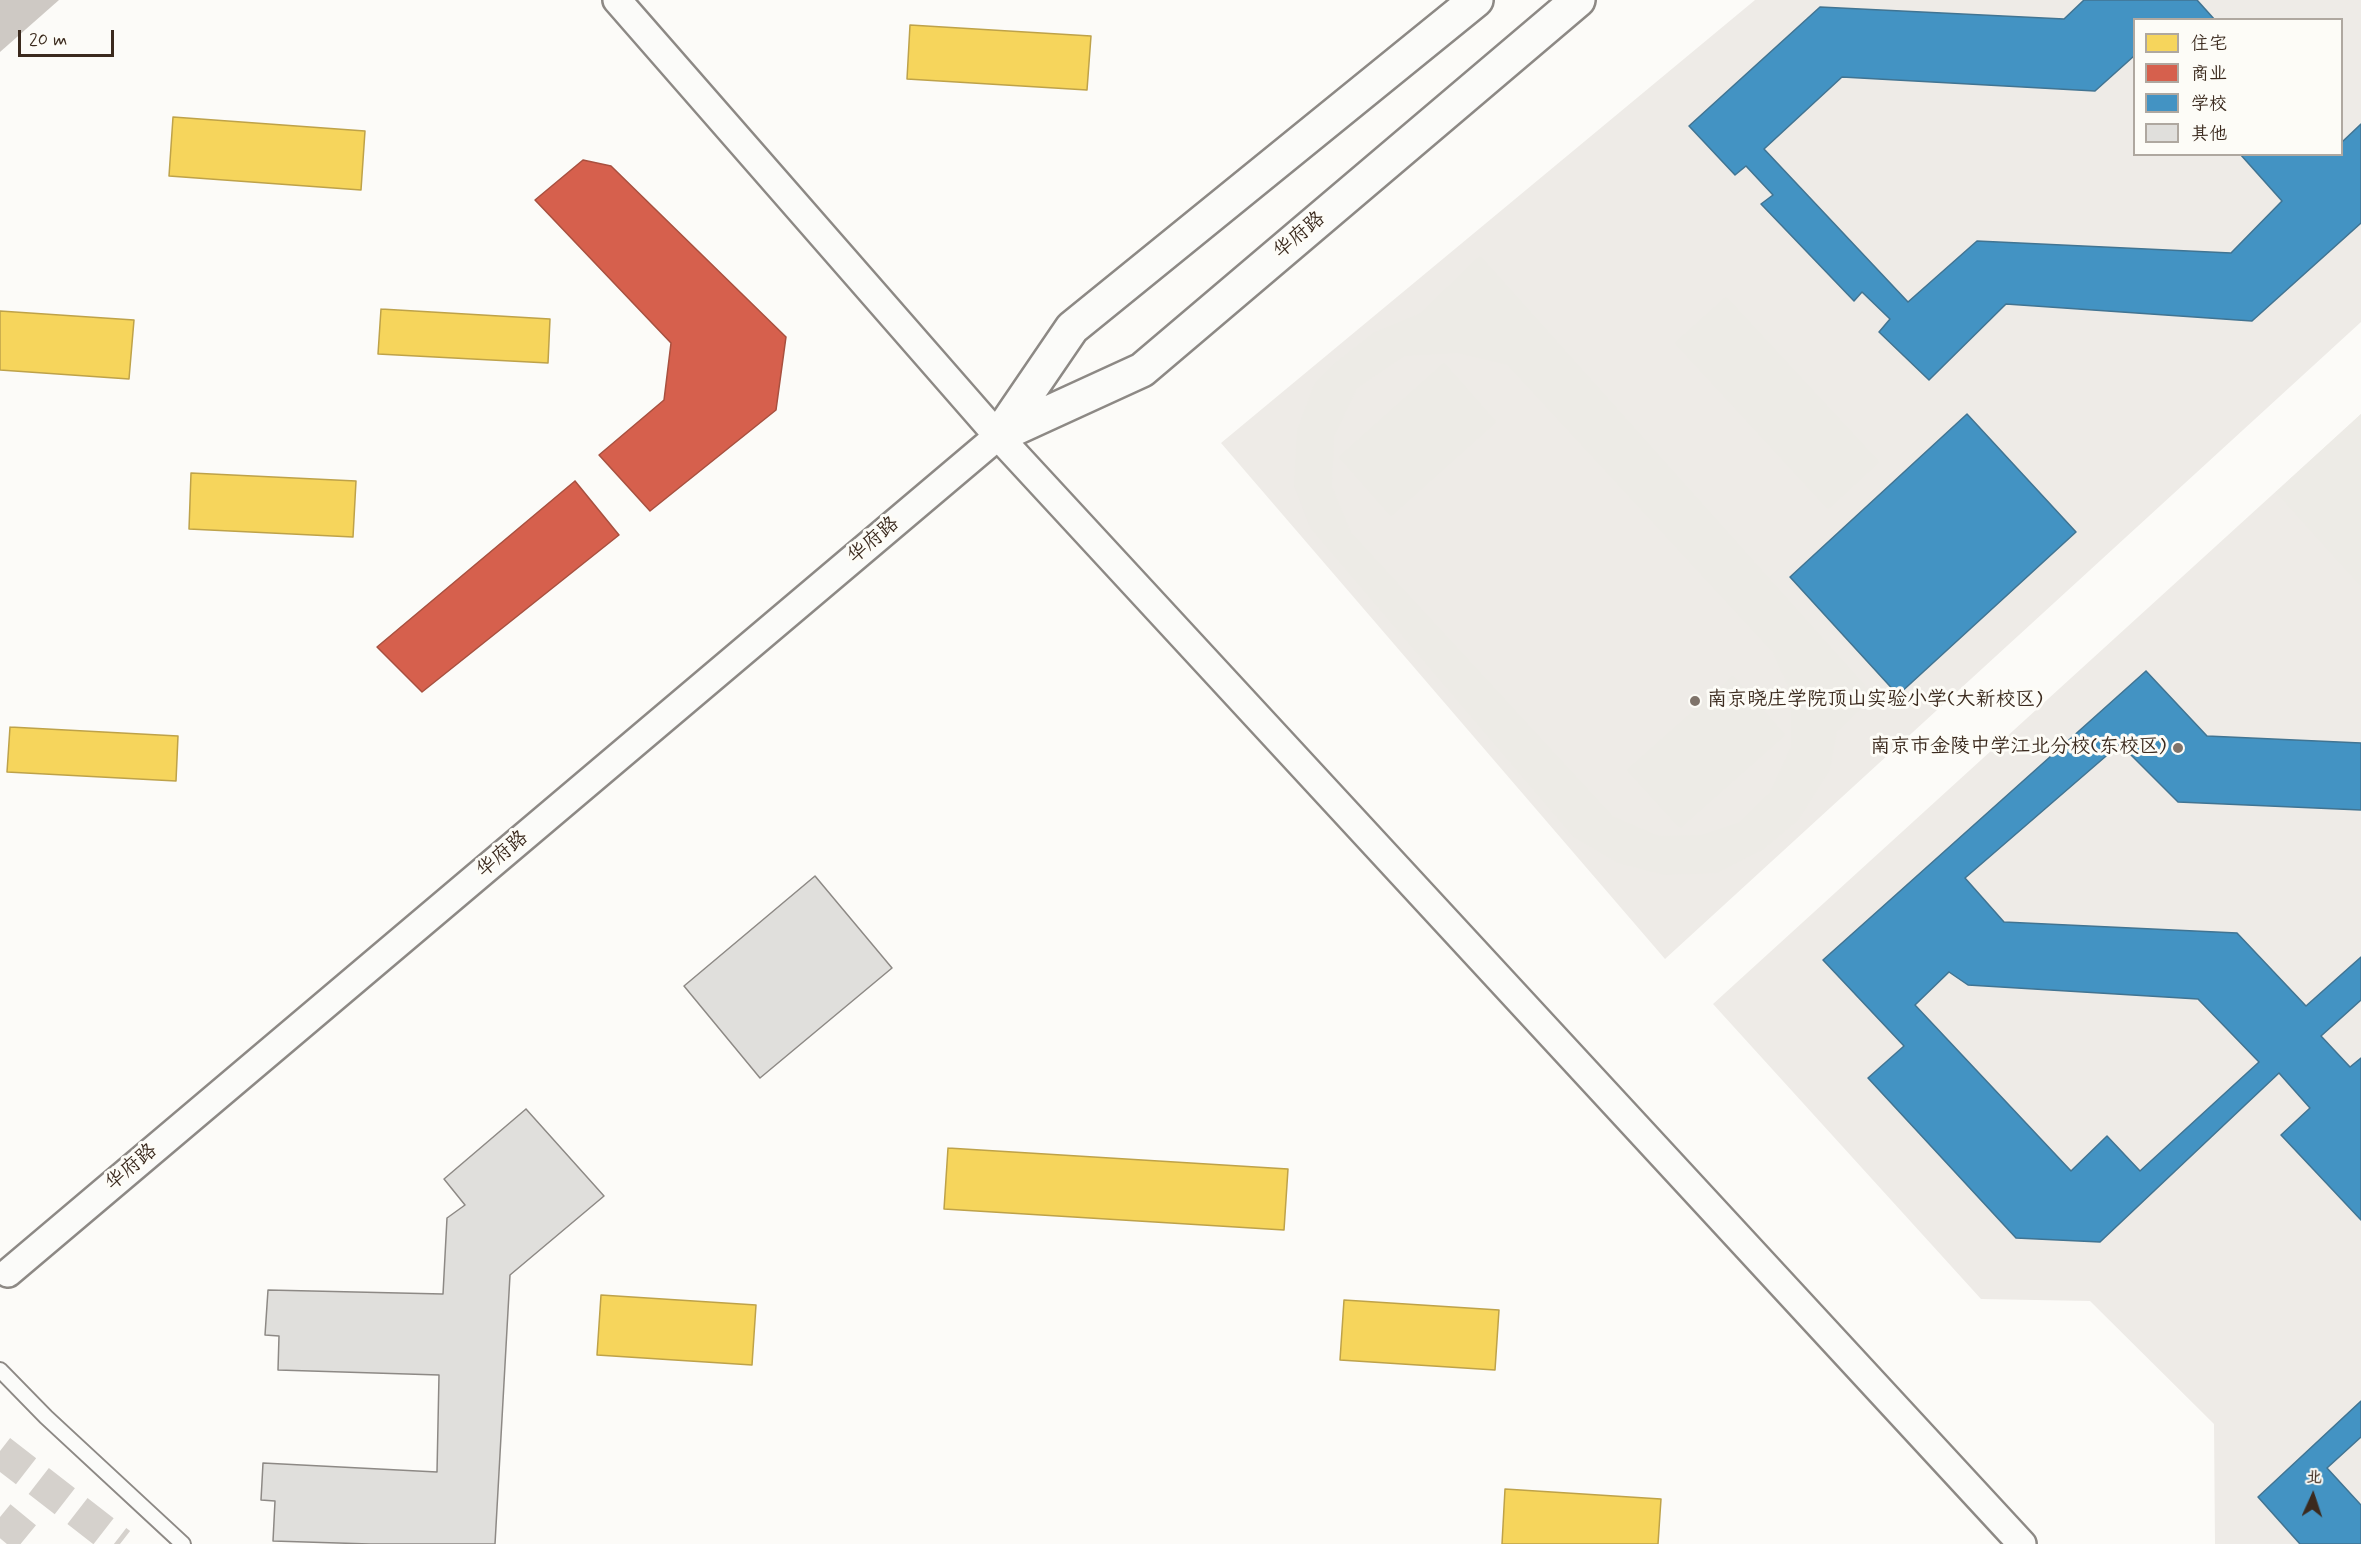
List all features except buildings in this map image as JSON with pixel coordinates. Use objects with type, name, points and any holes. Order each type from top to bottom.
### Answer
[{"type":"street","points":[[617,0],[998,436],[2022,1544]]},
{"type":"street","name":"华府路","points":[[8,1273],[998,436],[1072,328],[1476,0]]},
{"type":"street","name":"华府路","points":[[998,436],[1142,370],[1578,0]]},
{"type":"lane","points":[[0,1370],[46,1417],[183,1544]]},
{"type":"shaded area","points":[[0,0],[59,0],[0,52]]},
{"type":"shaded area","name":"南京晓庄学院顶山实验小学(大新校区)","points":[[1755,0],[2361,0],[2361,322],[1665,959],[1221,443]]},
{"type":"shaded area","points":[[1480,256],[1874,696],[1837,731],[1830,769],[1798,820],[1762,850],[1717,873],[1664,875],[1618,863],[1574,837],[1310,527],[1294,485],[1297,431],[1314,385],[1334,364],[1375,332],[1421,313]],"holes":[[[1458,353],[1508,365],[1773,652],[1791,693],[1791,747],[1770,793],[1740,822],[1701,835],[1659,836],[1612,816],[1351,533],[1332,487],[1334,436],[1357,388],[1404,356]]]},
{"type":"shaded area","points":[[1726,297],[1879,462],[1828,509],[1675,343]]},
{"type":"shaded area","points":[[1444,363],[1496,422],[1391,516],[1339,457]]},
{"type":"shaded area","name":"南京市金陵中学江北分校(东校区)","points":[[2361,414],[2361,1544],[2215,1544],[2214,1424],[2090,1301],[1981,1299],[1713,1004]]},
{"type":"shaded area","points":[[2361,414],[2361,586],[2276,492]]},
{"type":"shaded area","points":[[1733,676],[1785,735],[1680,828],[1627,770]]},
{"type":"tunnel","points":[[0,1451],[120,1544]]},
{"type":"tunnel","points":[[0,1517],[33,1544]]},
{"type":"place","name":"南京晓庄学院顶山实验小学(大新校区)","points":[[1695,701]]},
{"type":"place","name":"南京市金陵中学江北分校(东校区)","points":[[2178,748]]}]
